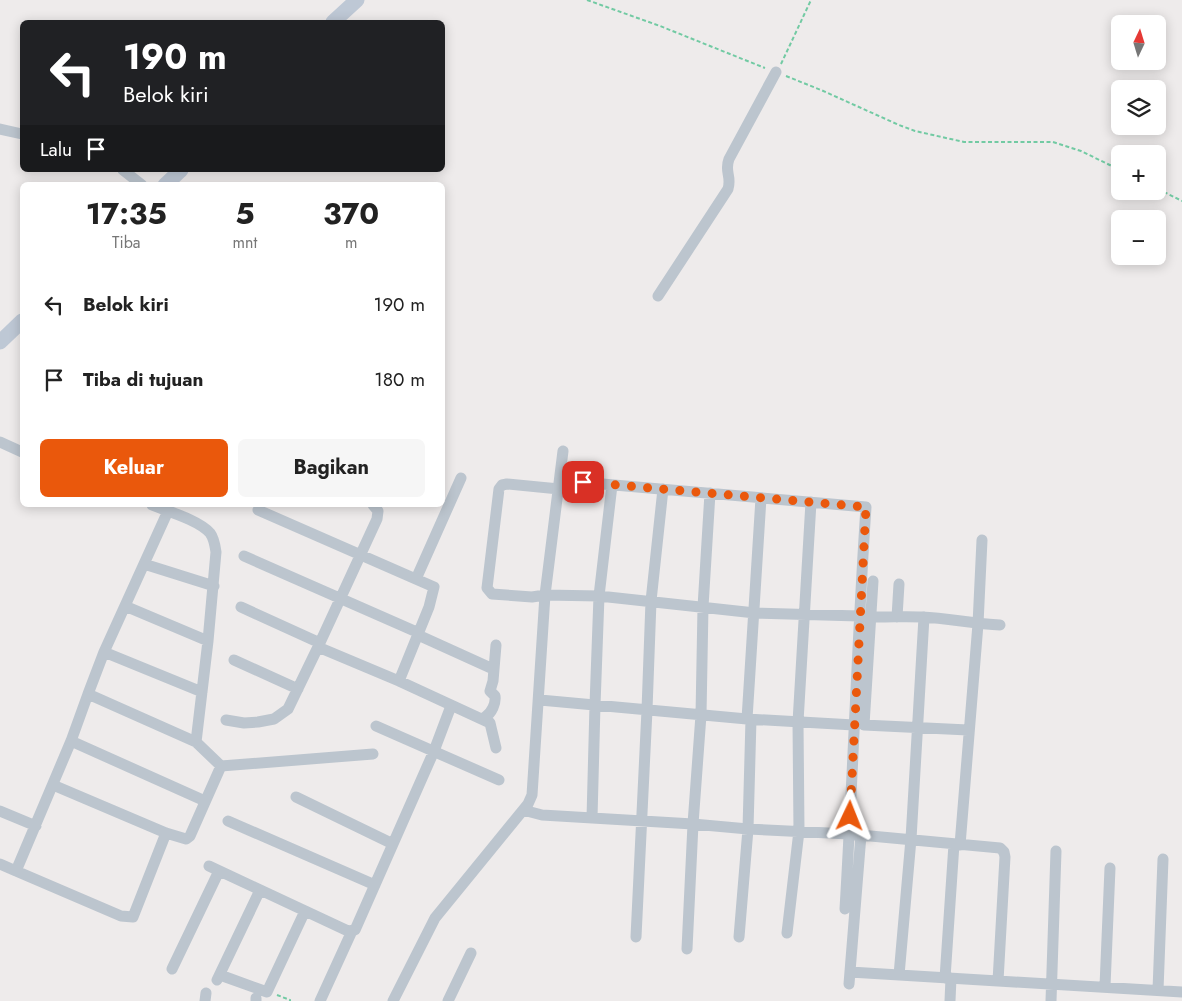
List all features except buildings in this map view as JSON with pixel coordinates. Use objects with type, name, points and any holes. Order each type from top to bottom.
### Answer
[{"type":"street","points":[[336,20],[357,0]]},
{"type":"street","points":[[658,296],[728,190],[729,177],[726,167],[776,72]]},
{"type":"street","points":[[0,129],[20,134]]},
{"type":"street","points":[[126,172],[138,182]]},
{"type":"street","points":[[168,182],[179,172]]},
{"type":"street","points":[[0,342],[20,323]]},
{"type":"street","points":[[0,442],[20,451]]},
{"type":"street","points":[[393,1001],[435,918],[528,804],[533,792],[545,595],[563,450]]},
{"type":"street","points":[[416,579],[461,478]]},
{"type":"street","points":[[844,909],[859,616],[866,507],[568,481],[559,489],[507,484],[502,485],[499,489],[487,588],[496,595],[532,597],[545,595],[599,596],[755,613],[859,616],[871,617],[924,617],[1000,625]]},
{"type":"street","points":[[592,818],[599,596],[612,484]]},
{"type":"street","points":[[636,937],[651,601],[663,489]]},
{"type":"street","points":[[687,949],[701,714],[703,607],[710,493]]},
{"type":"street","points":[[739,937],[748,829],[749,719],[761,498]]},
{"type":"street","points":[[787,933],[799,831],[798,722],[811,502]]},
{"type":"street","points":[[157,507],[192,522],[211,534],[214,540],[216,552],[214,586],[196,742]]},
{"type":"street","points":[[226,720],[251,723],[274,719],[288,709],[377,519],[377,507]]},
{"type":"street","points":[[258,510],[434,587],[431,600],[399,681]]},
{"type":"street","points":[[16,871],[71,741],[104,652],[168,512]]},
{"type":"street","points":[[950,1001],[948,978],[957,844],[978,624],[982,540]]},
{"type":"street","points":[[244,556],[493,669]]},
{"type":"street","points":[[144,564],[214,586]]},
{"type":"street","points":[[873,581],[864,725],[968,730]]},
{"type":"street","points":[[897,617],[899,584]]},
{"type":"street","points":[[125,606],[208,641]]},
{"type":"street","points":[[241,607],[319,645],[490,723]]},
{"type":"street","points":[[899,975],[911,839],[924,617]]},
{"type":"street","points":[[496,645],[493,681],[490,691],[495,696],[496,701],[485,717],[490,723],[496,748]]},
{"type":"street","points":[[104,652],[202,692]]},
{"type":"street","points":[[234,660],[298,689]]},
{"type":"street","points":[[88,694],[196,742],[221,766],[373,754]]},
{"type":"street","points":[[540,700],[749,719],[854,725]]},
{"type":"street","points":[[320,1001],[352,931],[358,925],[434,751],[451,706]]},
{"type":"street","points":[[376,726],[499,780]]},
{"type":"street","points":[[71,741],[206,801]]},
{"type":"street","points":[[53,785],[166,833],[186,839],[190,836],[221,766]]},
{"type":"street","points":[[296,797],[393,844]]},
{"type":"street","points":[[0,810],[36,826]]},
{"type":"street","points":[[523,810],[542,815],[849,834],[1000,848],[1004,852],[1005,857],[998,981]]},
{"type":"street","points":[[228,822],[375,885]]},
{"type":"street","points":[[0,864],[121,916],[133,917],[166,833]]},
{"type":"street","points":[[848,984],[862,835]]},
{"type":"street","points":[[1051,1001],[1056,851]]},
{"type":"street","points":[[1158,990],[1163,859]]},
{"type":"street","points":[[1104,986],[1110,868]]},
{"type":"street","points":[[172,969],[214,869],[348,931],[352,931]]},
{"type":"street","points":[[260,890],[218,977],[267,992],[305,911]]},
{"type":"street","points":[[448,1001],[471,953]]},
{"type":"street","points":[[850,972],[1182,992]]},
{"type":"path","points":[[587,0],[660,26],[821,90],[899,125],[964,142],[1053,142],[1081,151],[1111,166]]},
{"type":"path","points":[[776,72],[811,0]]},
{"type":"path","points":[[1166,193],[1182,201]]},
{"type":"path","points":[[267,992],[290,1001]]},
{"type":"route","points":[[583,482],[866,507],[850,816]]}]
